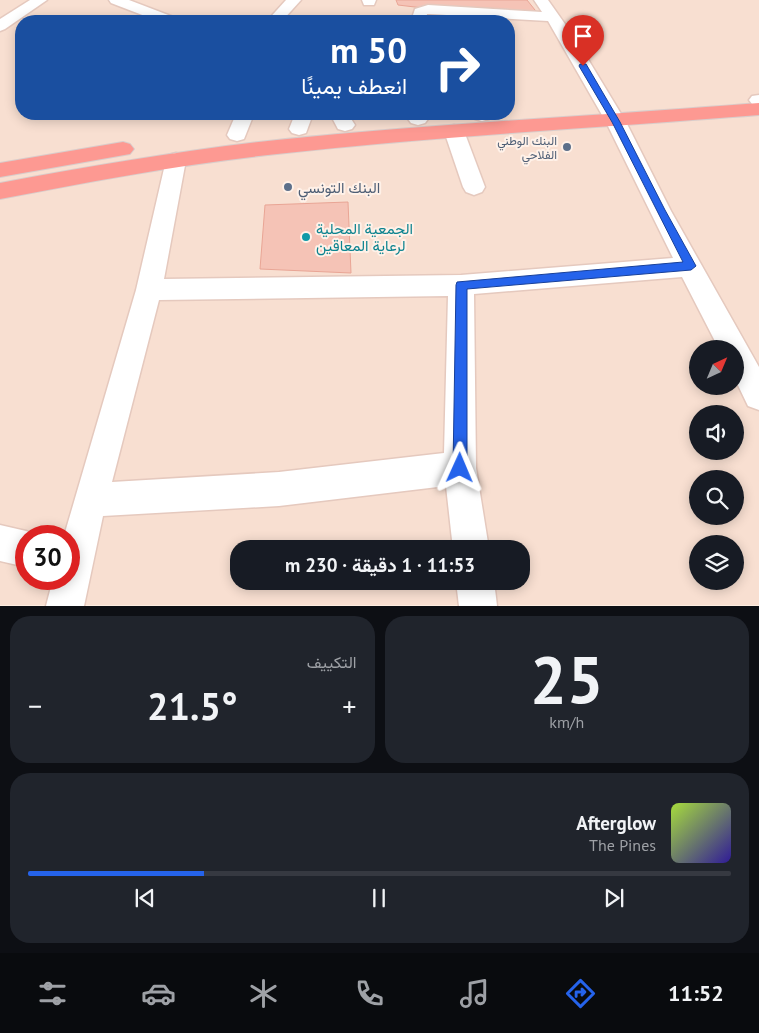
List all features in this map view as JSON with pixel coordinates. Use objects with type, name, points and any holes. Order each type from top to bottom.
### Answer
[{"type":"highway","points":[[0,191],[70,177],[176,160],[313,143],[454,132],[611,114],[759,100]]},
{"type":"highway","points":[[515,113],[611,114],[759,109]]},
{"type":"highway","points":[[0,170],[112,151],[238,136],[301,122],[328,120]]},
{"type":"street","points":[[2,22],[40,0]]},
{"type":"street","points":[[116,0],[155,15]]},
{"type":"street","points":[[280,15],[294,0]]},
{"type":"street","points":[[542,0],[611,114],[730,340]]},
{"type":"street","points":[[420,15],[420,12],[428,9],[553,17]]},
{"type":"street","points":[[238,136],[243,120]]},
{"type":"street","points":[[454,132],[474,187]]},
{"type":"street","points":[[80,535],[149,290],[176,160]]},
{"type":"street","points":[[149,290],[461,285],[691,266]]},
{"type":"street","points":[[461,285],[460,468],[470,540]]},
{"type":"street","points":[[744,367],[759,396]]},
{"type":"street","points":[[90,500],[278,489],[460,468]]},
{"type":"street","points":[[0,543],[15,546]]},
{"type":"street","points":[[65,606],[68,590]]},
{"type":"street","points":[[476,590],[478,606]]},
{"type":"shaded area","points":[[0,0],[759,0],[759,605],[0,605]]},
{"type":"building","points":[[396,0],[527,0],[539,15],[423,8],[398,5]]},
{"type":"building","name":"الجمعية المحلية لرعاية المعاقين","points":[[348,202],[351,273],[260,269],[265,205]]},
{"type":"place","name":"البنك الوطني الفلاحي","points":[[567,147]]},
{"type":"place","name":"البنك التونسي","points":[[288,187]]},
{"type":"place","name":"الجمعية المحلية لرعاية المعاقين","points":[[306,237]]},
{"type":"route","points":[[460,468],[462,377],[461,285],[691,266],[660,210],[616,122],[583,66]]}]
